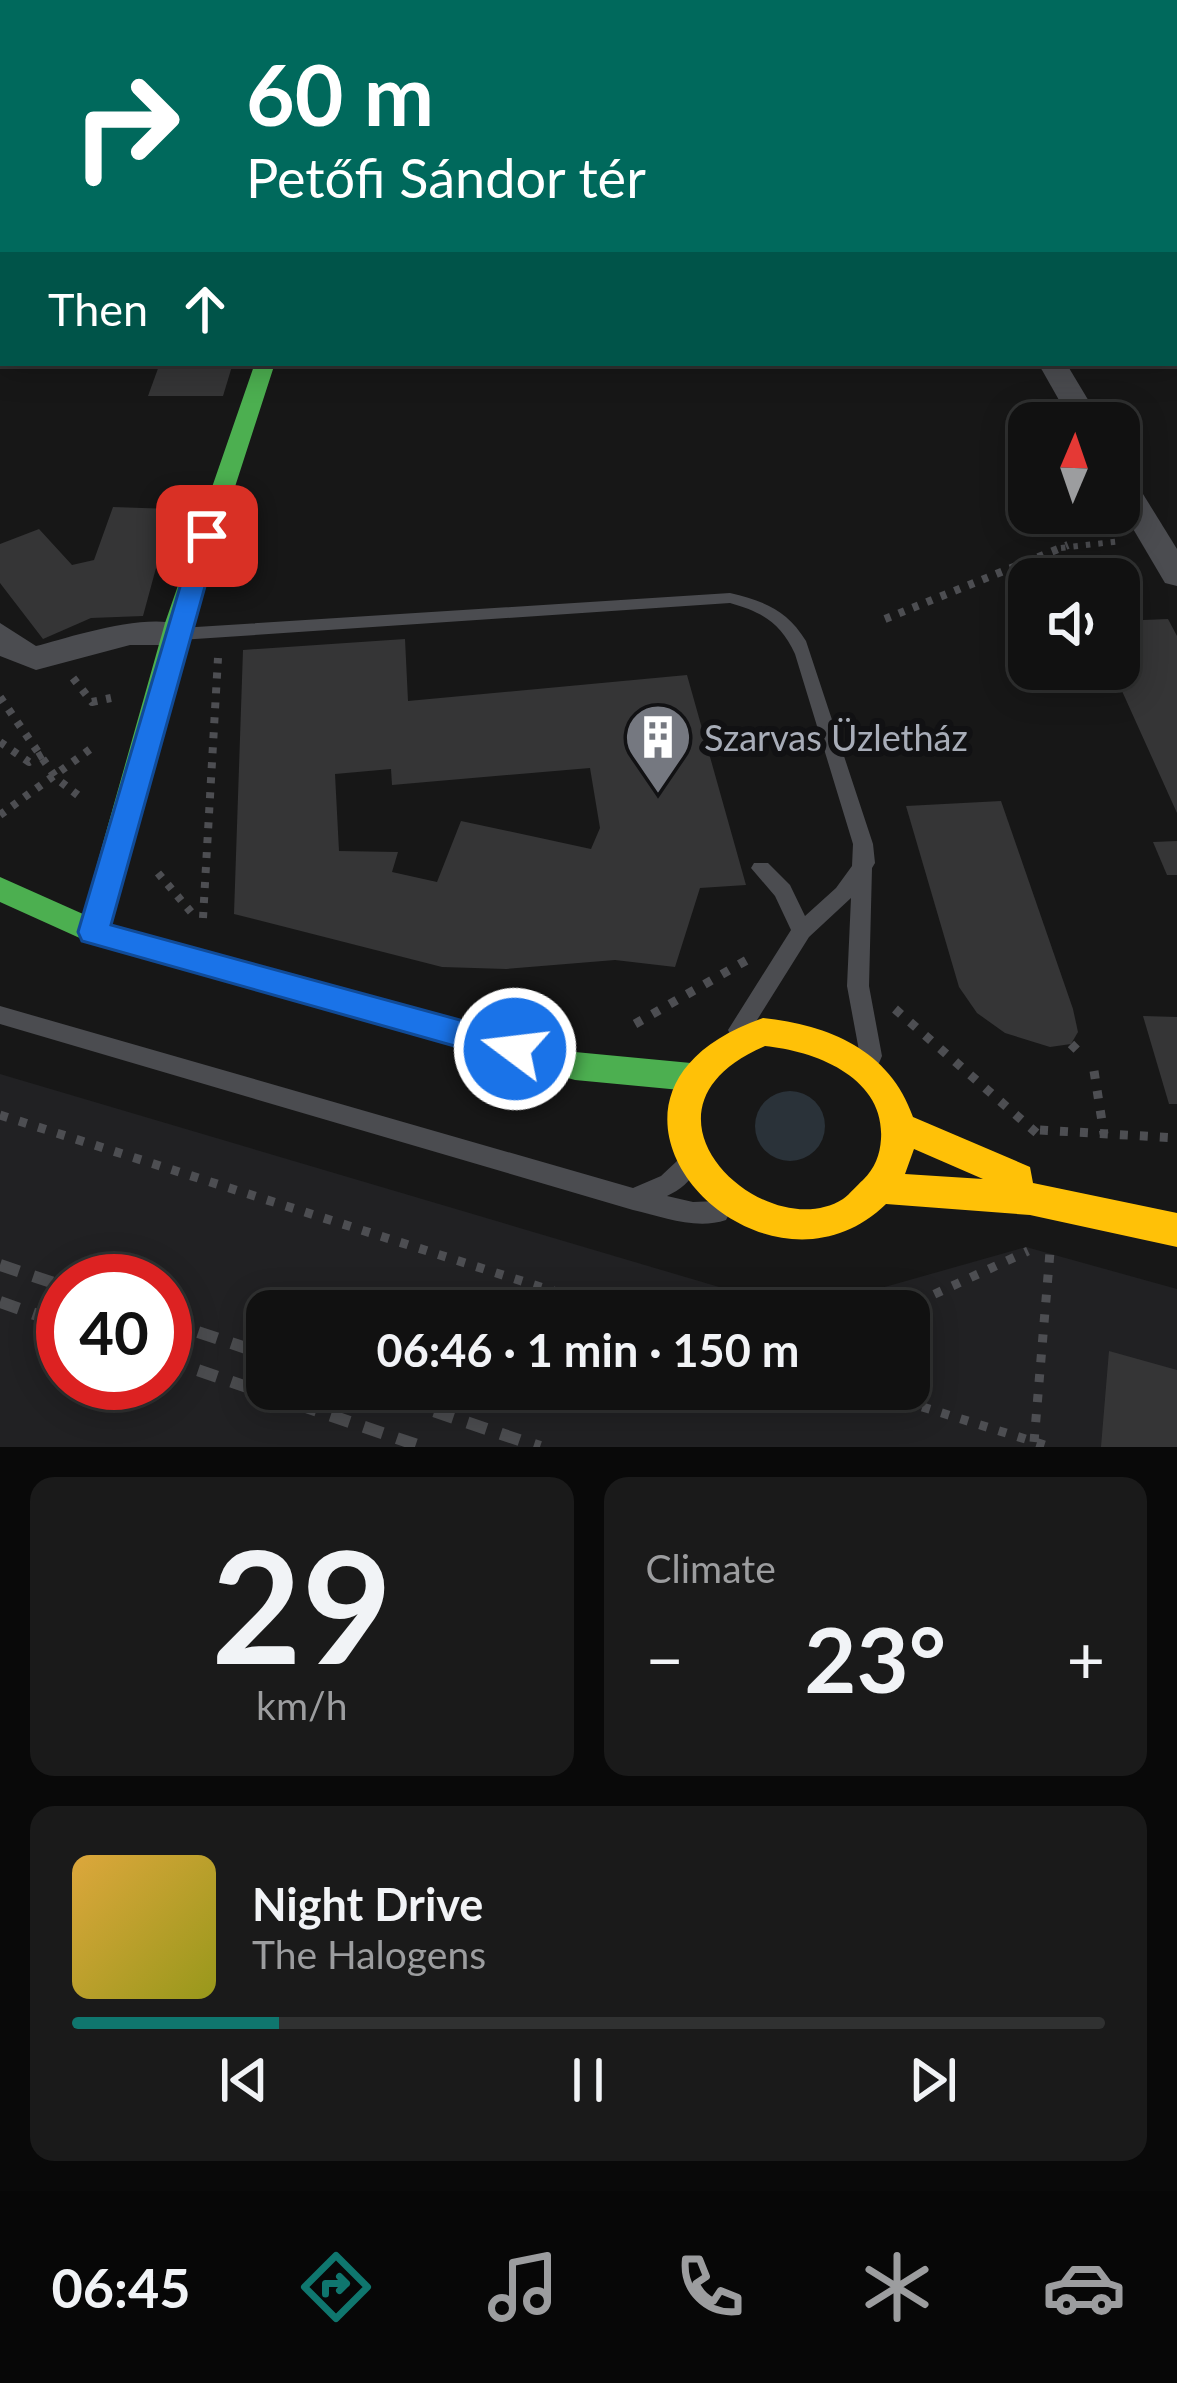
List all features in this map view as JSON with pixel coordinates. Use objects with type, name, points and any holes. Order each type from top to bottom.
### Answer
[{"type":"street","points":[[93,932],[175,634],[264,366]]},
{"type":"street","points":[[1054,366],[1075,402]]},
{"type":"street","points":[[1140,514],[1177,576]]},
{"type":"street","points":[[0,634],[17,654],[36,658],[130,634],[175,634]]},
{"type":"street","points":[[0,890],[93,932],[575,1066],[692,1077]]},
{"type":"street","points":[[763,1032],[810,1036],[851,1054],[874,1074],[898,1126],[896,1154],[881,1189],[840,1218],[807,1224],[773,1222],[741,1211],[710,1189],[691,1163],[680,1130],[682,1097],[710,1055],[732,1041],[763,1032]]},
{"type":"street","points":[[575,1066],[646,1102],[680,1130]]},
{"type":"street","points":[[898,1126],[1156,1223]]},
{"type":"street","points":[[881,1189],[958,1188],[1156,1223]]},
{"type":"lane","points":[[175,634],[730,598],[775,610],[793,626],[804,654],[865,863],[858,986],[874,1074]]},
{"type":"lane","points":[[732,1041],[802,931],[843,894],[865,863]]},
{"type":"lane","points":[[761,868],[783,891],[802,931]]},
{"type":"lane","points":[[0,1015],[633,1199],[692,1213],[741,1211]]},
{"type":"lane","points":[[633,1199],[669,1184],[691,1163]]},
{"type":"path","points":[[885,620],[1068,545],[1154,538]]},
{"type":"path","points":[[0,697],[56,778],[0,815]]},
{"type":"path","points":[[0,742],[29,762],[43,754]]},
{"type":"path","points":[[624,1031],[748,959],[778,967]]},
{"type":"path","points":[[858,986],[873,991],[1040,1130],[1177,1138]]},
{"type":"path","points":[[1094,1071],[1104,1134]]},
{"type":"path","points":[[0,1115],[550,1290]]},
{"type":"path","points":[[1040,1130],[1042,1156]]},
{"type":"path","points":[[930,1296],[1051,1240],[1034,1442]]},
{"type":"path","points":[[930,1409],[1051,1447]]},
{"type":"shaded area","points":[[0,1074],[729,1290],[246,1290],[246,1410],[930,1410],[930,1290],[874,1290],[1026,1247],[1177,1289],[1177,1447],[0,1447]]},
{"type":"shaded area","points":[[790,1091],[815,1101],[825,1126],[815,1151],[790,1161],[765,1151],[755,1126],[765,1101]]},
{"type":"building","points":[[159,366],[232,366],[223,396],[148,396]]},
{"type":"building","points":[[113,507],[172,509],[143,616],[91,618],[43,639],[0,583],[0,544],[39,529],[72,565],[94,560]]},
{"type":"building","points":[[1168,619],[1177,636],[1177,813],[1122,691],[1088,690],[1140,690],[1140,620]]},
{"type":"building","name":"Szarvas Üzletház","points":[[405,639],[408,701],[687,675],[746,885],[700,888],[675,967],[615,960],[506,969],[442,967],[234,914],[243,650]],"holes":[[[590,768],[600,828],[591,849],[461,821],[437,882],[392,872],[398,852],[339,851],[335,774],[391,769],[392,785]]]},
{"type":"building","points":[[1001,801],[1073,1009],[1078,1032],[1071,1044],[1050,1047],[1005,1033],[977,1013],[959,987],[906,806]]},
{"type":"building","points":[[1177,841],[1177,875],[1167,875],[1153,842]]},
{"type":"building","points":[[1143,1016],[1177,1017],[1177,1104],[1169,1104]]},
{"type":"building","points":[[1109,1351],[1177,1370],[1177,1447],[1101,1447]]},
{"type":"railway","points":[[0,1265],[36,1277]]},
{"type":"railway","points":[[0,1302],[36,1315]]},
{"type":"railway","points":[[192,1330],[246,1348]]},
{"type":"railway","points":[[192,1368],[423,1447]]},
{"type":"railway","points":[[430,1410],[540,1447]]},
{"type":"traffic: fast","points":[[93,932],[178,623],[264,366]]},
{"type":"traffic: fast","points":[[0,889],[93,932],[575,1066],[691,1077]]},
{"type":"traffic: slow","points":[[763,1032],[793,1035],[850,1058],[890,1098],[899,1124],[897,1153],[883,1184],[852,1214],[812,1224],[770,1219],[731,1200],[700,1172],[683,1136],[686,1097],[714,1057],[763,1032]]},
{"type":"traffic: slow","points":[[898,1126],[1018,1178]]},
{"type":"traffic: slow","points":[[881,1188],[1030,1199],[1177,1230]]},
{"type":"place","name":"Szarvas Üzletház","points":[[658,796]]},
{"type":"route","points":[[207,536],[178,623],[93,932],[515,1049]]}]
